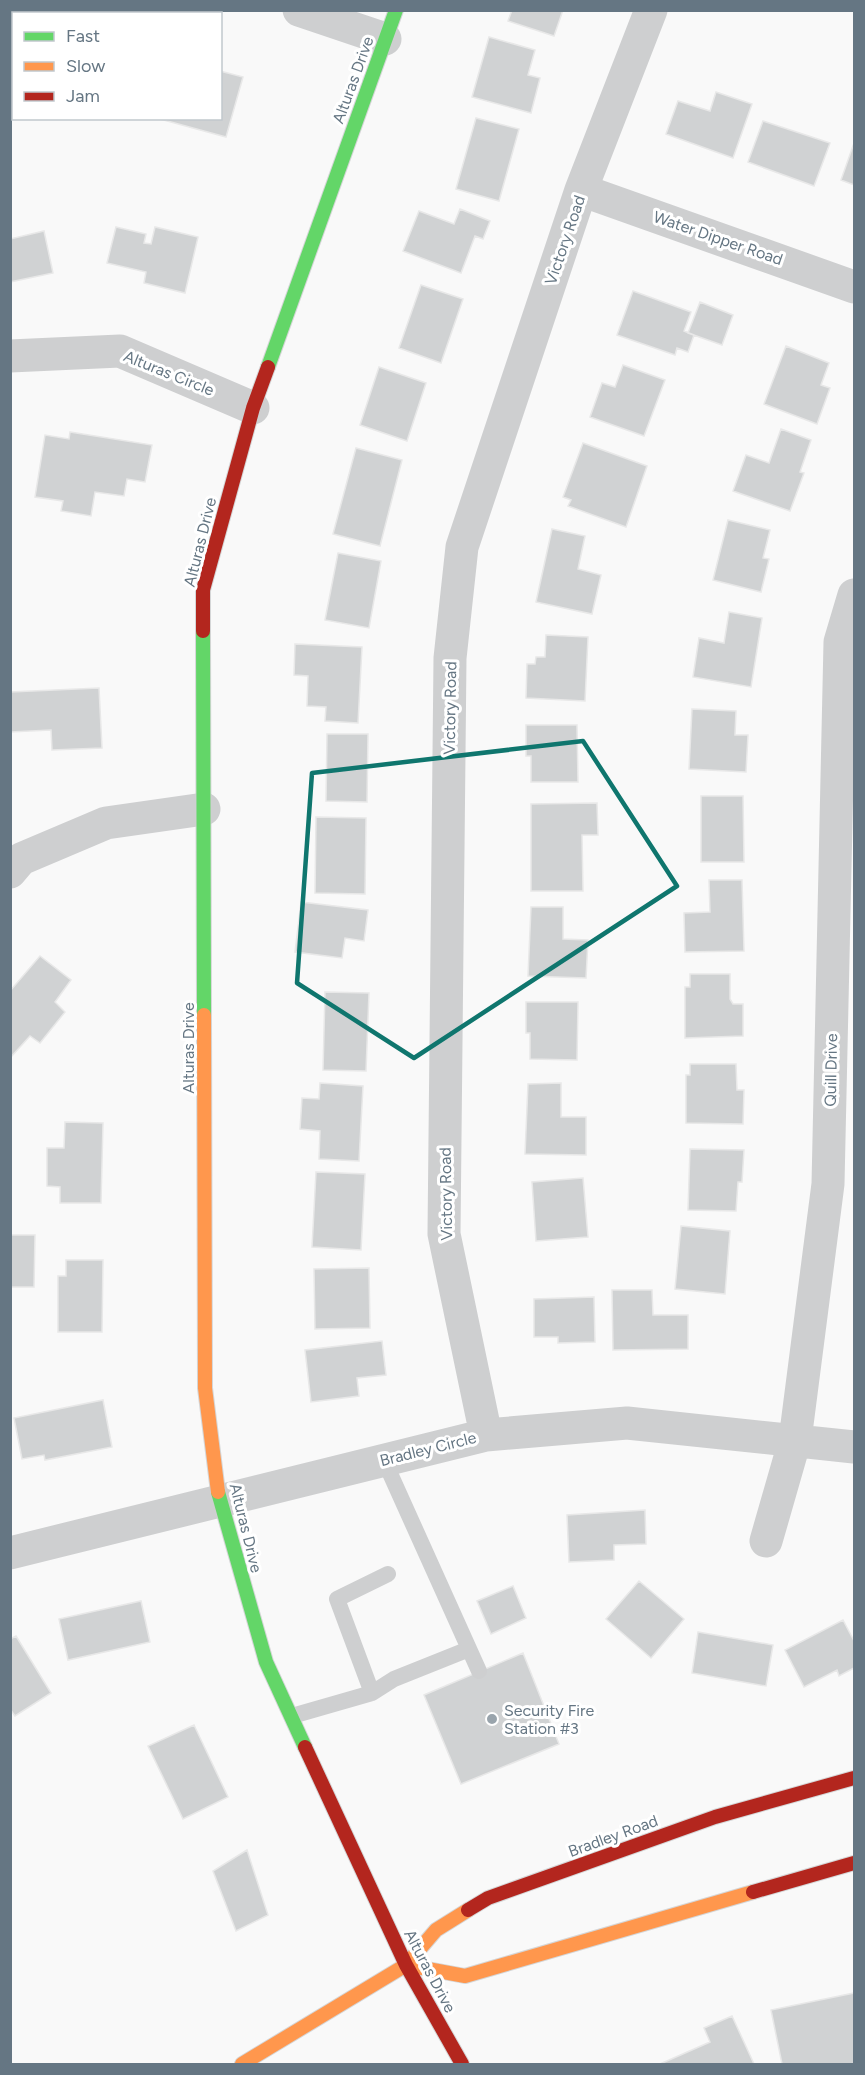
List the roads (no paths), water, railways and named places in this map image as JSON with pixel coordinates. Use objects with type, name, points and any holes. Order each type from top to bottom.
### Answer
[{"type":"street","points":[[300,10],[391,25]]},
{"type":"street","name":"Victory Road","points":[[486,1435],[444,1234],[450,658],[462,547],[582,190],[651,10]]},
{"type":"street","name":"Alturas Drive","points":[[391,25],[253,408],[203,590],[205,1388],[219,1501],[266,1662],[406,1965],[462,2064]]},
{"type":"street","name":"Water Dipper Road","points":[[582,190],[855,287]]},
{"type":"street","name":"Alturas Circle","points":[[10,356],[120,351],[253,408]]},
{"type":"street","name":"Quill Drive","points":[[766,1541],[795,1440],[828,1184],[840,642],[855,595]]},
{"type":"street","points":[[10,872],[21,859],[106,823],[204,809]]},
{"type":"street","name":"Bradley Circle","points":[[10,1553],[486,1435],[627,1423],[855,1447]]},
{"type":"street","name":"Bradley Road","points":[[242,2064],[406,1965],[436,1930],[488,1898],[715,1817],[855,1778]]},
{"type":"street","points":[[406,1965],[465,1976],[855,1863]]},
{"type":"lane","points":[[384,1460],[479,1671]]},
{"type":"lane","points":[[372,1693],[337,1599],[388,1574]]},
{"type":"lane","points":[[292,1716],[372,1693],[394,1679],[469,1649]]},
{"type":"place","name":"Security Fire Station #3","points":[[492,1719]]}]
